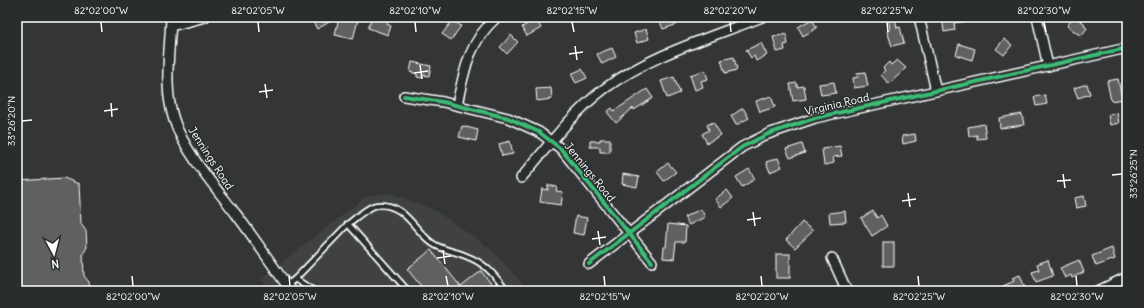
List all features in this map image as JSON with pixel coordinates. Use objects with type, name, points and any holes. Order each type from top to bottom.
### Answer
[{"type":"street","points":[[171,21],[205,17]]},
{"type":"street","points":[[457,105],[467,60],[473,46],[483,30],[497,17]]},
{"type":"street","points":[[521,178],[579,111],[603,89],[616,80],[661,57],[762,17]]},
{"type":"street","points":[[919,17],[936,91]]},
{"type":"street","points":[[1036,17],[1048,66]]},
{"type":"street","name":"Jennings Road","points":[[171,21],[168,68],[170,103],[174,120],[191,152],[212,183],[289,288]]},
{"type":"street","name":"Virginia Road","points":[[589,264],[630,234],[730,155],[768,134],[814,118],[1127,48]]},
{"type":"street","name":"Jennings Road","points":[[404,96],[457,105],[514,120],[539,132],[553,142],[652,262]]},
{"type":"street","points":[[832,258],[847,291]]},
{"type":"street","points":[[1098,291],[1127,277]]},
{"type":"lane","points":[[289,288],[295,279],[348,224],[373,206],[379,205],[395,207],[407,216],[432,244],[466,256],[485,265],[507,291]]},
{"type":"lane","points":[[348,224],[408,291]]},
{"type":"lane","points":[[295,279],[314,291]]},
{"type":"shaded area","points":[[390,193],[436,211],[491,249],[529,291],[272,291],[261,279],[367,196]]},
{"type":"building","points":[[310,17],[338,17],[317,29]]},
{"type":"building","points":[[339,17],[358,20],[353,39],[335,35]]},
{"type":"building","points":[[372,17],[389,17],[387,24],[391,26],[388,35],[368,28]]},
{"type":"building","points":[[658,17],[676,17],[678,24],[663,29]]},
{"type":"building","points":[[888,17],[895,17],[897,28],[900,27],[904,43],[892,46],[887,31],[890,30]]},
{"type":"building","points":[[942,17],[967,17],[968,21],[954,23],[955,30],[944,32]]},
{"type":"building","points":[[1073,17],[1076,17],[1085,24],[1084,26],[1087,28],[1081,36],[1067,26]]},
{"type":"building","points":[[536,19],[541,28],[527,36],[522,27]]},
{"type":"building","points":[[812,19],[817,28],[803,36],[798,27]]},
{"type":"building","points":[[453,20],[461,26],[451,40],[442,34]]},
{"type":"building","points":[[646,29],[649,39],[637,43],[634,33]]},
{"type":"building","points":[[786,34],[788,44],[784,45],[785,50],[777,52],[773,37]]},
{"type":"building","points":[[511,35],[518,42],[507,54],[500,47]]},
{"type":"building","points":[[1004,39],[1012,45],[1004,55],[996,49]]},
{"type":"building","points":[[761,43],[767,55],[756,61],[754,56],[751,58],[746,50]]},
{"type":"building","points":[[959,44],[975,49],[972,60],[956,55]]},
{"type":"building","points":[[612,48],[616,57],[602,64],[597,54]]},
{"type":"building","points":[[734,57],[737,70],[725,73],[721,60]]},
{"type":"building","points":[[897,60],[906,68],[889,84],[881,75],[885,70],[883,68],[889,62],[891,65]]},
{"type":"building","points":[[412,62],[431,66],[429,76],[423,75],[423,78],[417,77],[417,74],[410,72]]},
{"type":"building","points":[[582,69],[587,78],[576,83],[571,74]]},
{"type":"building","points":[[705,70],[708,79],[701,81],[703,87],[695,90],[690,75]]},
{"type":"building","points":[[865,72],[868,86],[854,88],[853,78],[858,77],[857,73]]},
{"type":"building","points":[[674,77],[680,93],[667,98],[661,81]]},
{"type":"building","points":[[1118,79],[1122,99],[1111,101],[1107,81]]},
{"type":"building","points":[[834,82],[836,93],[821,95],[819,84]]},
{"type":"building","points":[[797,83],[797,87],[804,86],[806,99],[793,101],[790,84]]},
{"type":"building","points":[[1087,84],[1090,94],[1078,98],[1074,88]]},
{"type":"building","points":[[551,88],[552,99],[537,101],[536,89]]},
{"type":"building","points":[[647,89],[653,98],[634,110],[633,108],[616,123],[607,112],[612,108],[614,111]]},
{"type":"building","points":[[1045,95],[1047,104],[1036,106],[1034,97]]},
{"type":"building","points":[[771,96],[775,107],[760,112],[756,101]]},
{"type":"building","points":[[743,108],[749,118],[736,125],[731,116]]},
{"type":"building","points":[[1117,113],[1119,123],[1110,125],[1108,115]]},
{"type":"building","points":[[1022,114],[1024,125],[1000,128],[999,118]]},
{"type":"building","points":[[713,122],[721,135],[707,143],[702,134],[709,130],[707,125]]},
{"type":"building","points":[[984,124],[986,138],[977,139],[977,135],[969,136],[968,127]]},
{"type":"building","points":[[462,126],[478,130],[476,141],[459,137]]},
{"type":"building","points":[[915,134],[916,141],[903,144],[902,136]]},
{"type":"building","points":[[600,139],[610,139],[610,152],[600,152],[600,147],[590,147],[590,141],[600,141]]},
{"type":"building","points":[[510,141],[513,154],[502,156],[499,144]]},
{"type":"building","points":[[802,144],[805,153],[790,158],[786,149]]},
{"type":"building","points":[[840,146],[842,156],[833,157],[834,163],[824,165],[822,149]]},
{"type":"building","points":[[778,158],[782,167],[770,172],[766,162]]},
{"type":"building","points":[[668,163],[676,172],[664,181],[657,172]]},
{"type":"building","points":[[749,169],[755,179],[742,187],[736,177]]},
{"type":"building","points":[[623,174],[639,177],[637,187],[622,184]]},
{"type":"building","points":[[64,178],[79,184],[81,224],[86,231],[87,247],[83,254],[84,276],[89,282],[90,290],[17,291],[17,181]]},
{"type":"building","points":[[548,185],[557,187],[556,191],[563,192],[561,205],[540,202],[542,189],[548,190]]},
{"type":"building","points":[[727,190],[733,198],[721,207],[715,199]]},
{"type":"building","points":[[1084,196],[1086,206],[1076,208],[1074,198]]},
{"type":"building","points":[[701,209],[705,217],[689,225],[684,217]]},
{"type":"building","points":[[845,211],[846,222],[830,223],[829,213]]},
{"type":"building","points":[[873,211],[877,218],[881,215],[887,226],[872,236],[861,218]]},
{"type":"building","points":[[576,216],[587,218],[584,235],[573,233]]},
{"type":"building","points":[[802,222],[813,231],[795,248],[786,240]]},
{"type":"building","points":[[668,224],[686,226],[685,242],[676,242],[674,259],[663,258],[664,247],[666,247]]},
{"type":"building","points":[[883,242],[894,242],[894,266],[883,266]]},
{"type":"building","points":[[1112,248],[1115,259],[1096,266],[1092,256]]},
{"type":"building","points":[[431,250],[461,287],[481,271],[497,291],[425,291],[407,269]]},
{"type":"building","points":[[776,254],[790,254],[790,278],[776,278]]},
{"type":"building","points":[[1048,260],[1053,276],[1036,282],[1032,272],[1039,270],[1037,264]]},
{"type":"building","points":[[1079,260],[1084,272],[1072,278],[1071,275],[1065,278],[1060,268]]},
{"type":"building","points":[[1020,275],[1025,288],[1018,291],[1005,291],[1003,286],[1014,281],[1012,278]]},
{"type":"cycle path","points":[[589,264],[742,147],[768,134],[815,118],[1127,48]]},
{"type":"cycle path","points":[[404,96],[443,102],[508,118],[539,132],[561,149],[652,262]]}]
